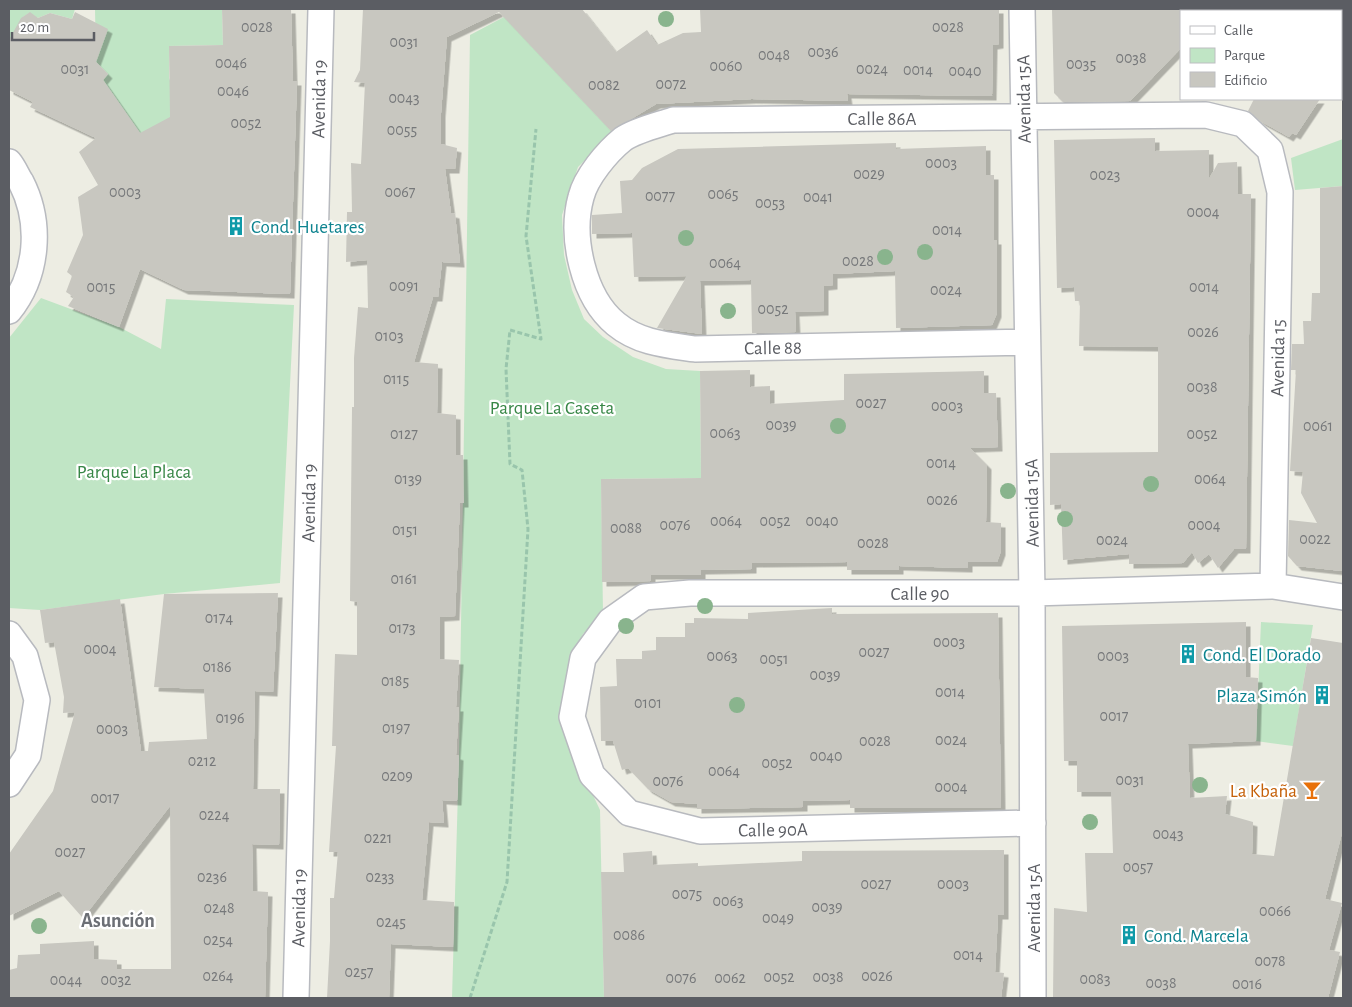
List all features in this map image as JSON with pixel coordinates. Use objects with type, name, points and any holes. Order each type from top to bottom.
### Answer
[{"type":"street","name":"Avenida 19","points":[[296,998],[321,9]]},
{"type":"street","name":"Avenida 15A","points":[[1022,9],[1032,594],[1033,998]]},
{"type":"street","name":"Calle 86A","points":[[576,243],[581,196],[602,160],[625,138],[673,120],[1206,115],[1243,124],[1257,138]]},
{"type":"street","name":"Avenida 15","points":[[1257,138],[1270,150],[1280,192],[1273,586]]},
{"type":"street","points":[[9,162],[28,197],[35,235],[30,274],[17,301],[9,311]]},
{"type":"street","name":"Calle 88","points":[[576,243],[593,298],[616,324],[648,342],[695,348],[1027,342]]},
{"type":"street","name":"Calle 90","points":[[572,717],[583,658],[610,621],[644,597],[690,593],[1032,594],[1273,586],[1343,597]]},
{"type":"street","points":[[9,634],[25,656],[37,700],[28,755],[9,784]]},
{"type":"street","name":"Calle 90A","points":[[572,717],[592,775],[629,813],[700,831],[1033,823]]},
{"type":"path","points":[[470,998],[507,882],[528,529],[522,470],[510,464],[506,369],[510,330],[541,340],[526,236],[536,129]]},
{"type":"green space","points":[[9,9],[75,9],[72,19],[50,13],[38,18],[29,13],[23,17],[9,41]]},
{"type":"green space","points":[[95,9],[222,9],[223,45],[169,46],[169,78],[196,143],[140,133],[103,80],[108,74],[96,62]]},
{"type":"green space","name":"Parque La Caseta","points":[[504,17],[613,133],[578,167],[562,215],[564,255],[572,290],[584,319],[603,337],[633,357],[666,369],[700,371],[701,478],[601,479],[603,613],[583,634],[568,671],[575,757],[600,810],[604,998],[452,998],[459,756],[470,35]]},
{"type":"green space","points":[[1343,139],[1343,186],[1295,190],[1291,158]]},
{"type":"green space","name":"Parque La Placa","points":[[41,298],[119,327],[161,349],[166,299],[294,305],[280,583],[164,594],[40,610],[9,608],[9,338]]},
{"type":"green space","points":[[1261,622],[1313,625],[1293,746],[1256,741]]},
{"type":"building","points":[[222,9],[291,9],[293,81],[297,81],[290,294],[184,290],[140,269],[119,327],[68,306],[74,297],[66,292],[72,276],[67,272],[83,235],[78,197],[98,185],[79,152],[96,138],[30,107],[33,102],[9,90],[9,40],[21,18],[30,12],[38,18],[50,13],[72,19],[75,12],[108,29],[96,62],[108,74],[103,80],[140,133],[170,117],[169,46],[223,45]]},
{"type":"building","points":[[363,9],[582,9],[616,52],[647,30],[657,45],[683,33],[701,32],[700,9],[999,9],[999,44],[993,45],[992,96],[847,94],[848,101],[752,99],[656,104],[611,131],[499,12],[447,37],[441,113],[441,144],[457,148],[455,169],[445,169],[451,213],[455,214],[460,263],[442,262],[438,297],[433,297],[414,362],[438,364],[437,413],[456,415],[456,455],[463,455],[464,503],[460,503],[455,616],[440,617],[440,659],[459,660],[456,707],[459,707],[456,755],[459,756],[457,801],[442,800],[444,823],[429,822],[422,900],[454,902],[453,947],[391,944],[389,998],[327,998],[330,898],[334,898],[338,852],[329,852],[336,746],[332,746],[335,654],[357,655],[357,602],[350,601],[352,407],[354,407],[354,358],[358,307],[368,308],[367,260],[346,262],[347,212],[352,212],[351,163],[361,164],[365,83],[354,82],[360,70]]},
{"type":"building","points":[[1052,9],[1181,9],[1180,49],[1130,101],[1063,102],[1054,93]]},
{"type":"building","points":[[1254,100],[1319,100],[1296,135],[1292,133],[1289,137],[1262,122],[1248,111]]},
{"type":"building","points":[[1155,138],[1155,151],[1209,150],[1209,179],[1218,163],[1237,162],[1238,194],[1251,194],[1246,549],[1234,549],[1218,568],[1209,554],[1198,563],[1192,552],[1183,563],[1129,564],[1129,554],[1063,560],[1061,504],[1050,505],[1050,453],[1158,452],[1158,347],[1079,346],[1080,301],[1075,301],[1074,287],[1057,288],[1054,140]]},
{"type":"building","points":[[896,143],[896,149],[986,146],[986,175],[994,175],[994,240],[997,240],[997,313],[992,325],[896,328],[895,271],[833,274],[833,285],[824,286],[824,311],[795,312],[796,332],[752,333],[751,280],[700,281],[702,334],[657,328],[687,276],[634,277],[632,233],[592,234],[592,215],[622,213],[620,181],[632,180],[642,168],[678,149]]},
{"type":"building","points":[[1343,186],[1343,573],[1342,571],[1297,566],[1288,556],[1289,520],[1317,523],[1301,493],[1303,472],[1290,471],[1296,370],[1291,370],[1292,344],[1304,344],[1303,321],[1311,321],[1312,293],[1320,293],[1320,188]]},
{"type":"building","points":[[750,370],[750,387],[770,386],[770,404],[844,400],[844,374],[984,371],[984,393],[996,393],[998,447],[970,448],[987,465],[986,522],[1001,523],[1001,551],[997,562],[968,562],[968,568],[899,566],[899,570],[847,570],[847,562],[752,563],[752,569],[701,570],[701,575],[651,575],[651,581],[602,582],[601,479],[701,478],[700,371]]},
{"type":"building","points":[[278,593],[273,692],[255,691],[253,789],[280,789],[279,845],[252,844],[253,891],[268,892],[265,998],[9,998],[9,970],[17,968],[18,955],[40,954],[40,944],[94,941],[94,959],[117,960],[117,969],[171,969],[170,806],[83,918],[59,891],[9,916],[9,854],[53,791],[75,712],[63,713],[64,697],[54,642],[45,643],[40,610],[120,599],[141,751],[148,751],[149,742],[207,739],[204,689],[154,687],[164,594]]},
{"type":"building","points":[[832,608],[832,614],[998,613],[1001,808],[850,808],[850,800],[803,801],[803,807],[697,809],[697,804],[671,802],[648,789],[628,768],[622,770],[613,741],[601,741],[600,687],[617,686],[616,659],[642,659],[642,651],[656,650],[656,637],[685,637],[685,623],[694,623],[694,618],[748,619],[748,613]]},
{"type":"building","points":[[1246,622],[1246,677],[1258,678],[1256,741],[1188,744],[1190,798],[1227,796],[1225,814],[1253,822],[1252,854],[1274,856],[1311,638],[1343,643],[1343,829],[1325,899],[1342,903],[1329,950],[1340,952],[1328,998],[1053,998],[1054,908],[1087,912],[1085,853],[1113,853],[1111,792],[1077,792],[1077,761],[1064,761],[1062,626]]},
{"type":"building","points":[[1004,850],[1004,915],[998,915],[995,972],[1004,973],[1001,998],[604,998],[601,872],[624,872],[623,853],[652,851],[653,865],[698,863],[698,866],[802,861],[802,851]]},
{"type":"place","name":"Cond. Huetares","points":[[236,226]]},
{"type":"place","name":"Cond. El Dorado","points":[[1188,654]]},
{"type":"place","name":"Plaza Simón","points":[[1322,695]]},
{"type":"place","name":"La Kbaña","points":[[1312,790]]},
{"type":"place","name":"Cond. Marcela","points":[[1129,935]]},
{"type":"district","name":"Asunción","points":[[118,920]]}]
